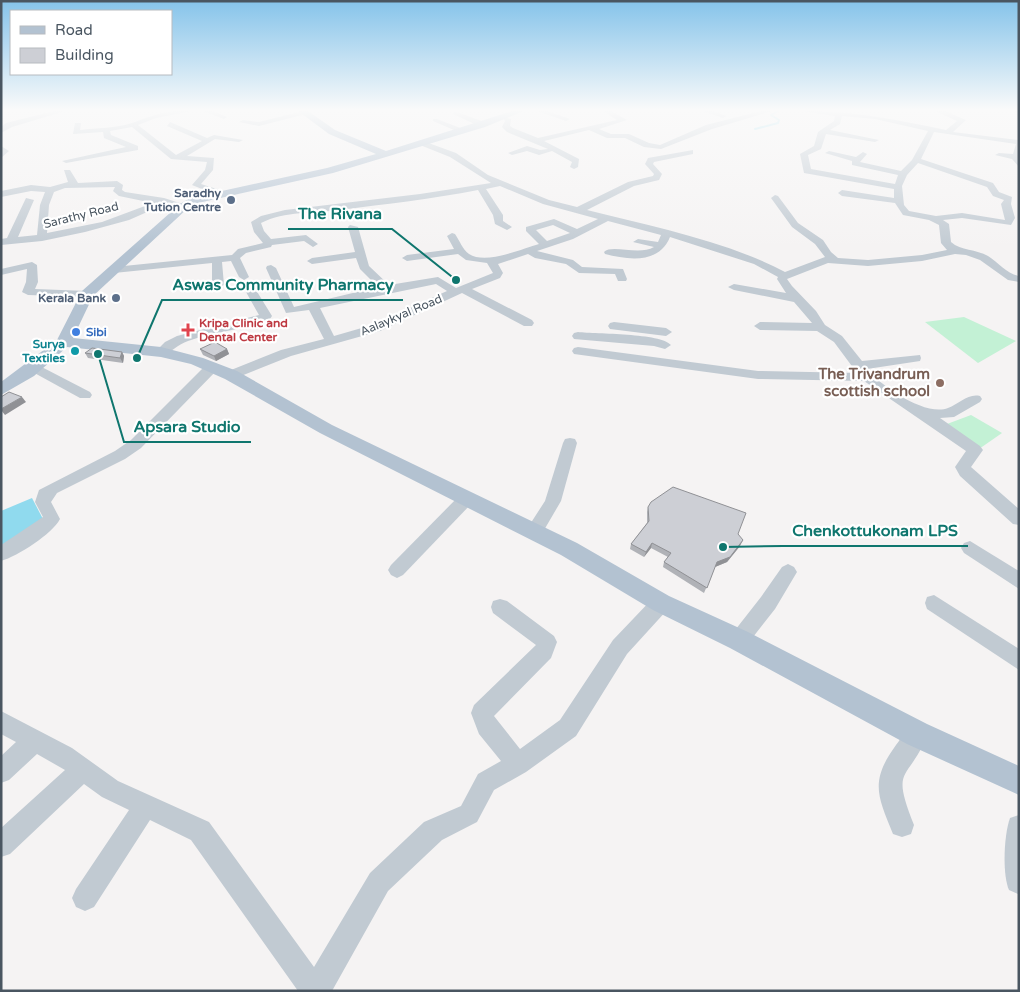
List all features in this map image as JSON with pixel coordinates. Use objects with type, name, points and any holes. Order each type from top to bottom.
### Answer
[{"type":"main road","points":[[1,390],[64,342],[86,294],[184,206],[194,200],[220,193],[330,171],[374,157]]},
{"type":"main road","points":[[64,342],[161,352],[221,371],[297,413],[569,549],[661,603],[739,640],[917,734],[1019,781]]},
{"type":"main road","points":[[1,375],[31,369]]},
{"type":"street","points":[[69,157],[63,159],[74,157]]},
{"type":"street","points":[[456,157],[485,176],[546,202],[667,233],[758,262],[784,276],[834,259],[868,263],[922,258],[955,251],[968,252],[984,258],[1006,274],[1019,279]]},
{"type":"street","points":[[569,157],[576,161],[574,167]]},
{"type":"street","points":[[579,210],[631,184],[656,178],[658,174],[649,164],[651,160],[664,157]]},
{"type":"street","points":[[804,157],[809,173],[898,187]]},
{"type":"street","points":[[846,157],[856,160]]},
{"type":"street","points":[[856,160],[859,157]]},
{"type":"street","points":[[916,160],[990,185],[996,194],[1009,199],[1006,204],[1010,218],[1008,223],[906,213],[900,206],[898,187],[903,174],[917,157]]},
{"type":"street","points":[[1004,157],[1018,161]]},
{"type":"street","points":[[177,158],[210,160],[209,170],[196,185],[220,193]]},
{"type":"street","points":[[856,160],[855,163],[903,174]]},
{"type":"street","points":[[1,194],[31,188],[51,190],[66,186],[74,182],[67,172],[80,170]]},
{"type":"street","points":[[269,242],[259,232],[256,222],[258,220],[308,209],[383,201],[502,182]]},
{"type":"street","points":[[66,186],[117,184],[120,186],[117,191],[122,194],[184,206]]},
{"type":"street","points":[[480,187],[498,215],[498,222],[508,227]]},
{"type":"street","points":[[385,189],[383,201],[385,212]]},
{"type":"street","points":[[42,238],[40,226],[48,193],[51,190]]},
{"type":"street","points":[[842,193],[899,201]]},
{"type":"street","points":[[775,198],[795,225],[818,242],[827,254],[834,259]]},
{"type":"street","points":[[6,242],[29,200]]},
{"type":"street","name":"Sarathy Road","points":[[6,242],[42,238],[102,224],[146,210],[164,201]]},
{"type":"street","points":[[941,217],[949,206]]},
{"type":"street","points":[[941,217],[944,224],[946,243],[955,251]]},
{"type":"street","points":[[452,236],[459,251],[472,260],[493,261],[578,233],[607,218]]},
{"type":"street","points":[[546,245],[528,229],[554,222],[578,233]]},
{"type":"street","points":[[353,227],[364,267],[386,289]]},
{"type":"street","points":[[609,252],[640,254],[657,250],[667,233]]},
{"type":"street","points":[[114,270],[217,262],[235,258],[242,251],[267,245],[269,242],[306,238],[313,244]]},
{"type":"street","points":[[638,242],[661,245]]},
{"type":"street","points":[[529,250],[539,256],[569,262],[579,270],[619,271],[622,278]]},
{"type":"street","points":[[407,258],[459,251]]},
{"type":"street","points":[[312,261],[360,254]]},
{"type":"street","points":[[235,258],[244,277]]},
{"type":"street","name":"Aalaykyal Road","points":[[221,371],[376,328],[458,290],[496,276],[498,273],[493,261]]},
{"type":"street","points":[[217,262],[218,285]]},
{"type":"street","points":[[1,272],[29,264],[32,265],[32,282],[28,292],[86,294]]},
{"type":"street","points":[[271,268],[290,311],[386,289],[438,280],[528,323]]},
{"type":"street","points":[[784,276],[782,279],[787,288],[812,313],[820,327],[838,339],[868,377],[975,450],[963,467],[966,472],[1019,519]]},
{"type":"street","points":[[734,288],[798,299]]},
{"type":"street","points":[[161,352],[166,346],[190,337],[266,316],[252,292]]},
{"type":"street","points":[[313,306],[324,331],[332,340]]},
{"type":"street","points":[[756,312],[762,331],[820,327]]},
{"type":"street","points":[[614,326],[666,334]]},
{"type":"street","points":[[578,336],[655,342],[666,334]]},
{"type":"street","points":[[664,364],[666,334]]},
{"type":"street","points":[[578,351],[664,364],[773,376],[821,379],[868,377]]},
{"type":"street","points":[[858,366],[915,358]]},
{"type":"street","points":[[31,369],[86,395]]},
{"type":"street","points":[[1,554],[37,532],[52,519],[43,502],[45,494],[50,489],[120,455],[136,444],[158,424],[169,409],[221,371]]},
{"type":"street","points":[[916,411],[948,414],[975,399]]},
{"type":"street","points":[[534,532],[558,493],[570,443]]},
{"type":"street","points":[[397,570],[466,499]]},
{"type":"street","points":[[970,548],[1019,581]]},
{"type":"street","points":[[739,640],[788,572]]},
{"type":"street","points":[[1,722],[83,769],[110,789],[200,831],[316,991],[380,882],[433,831],[469,814],[486,782],[518,764],[568,728],[620,648],[661,603]]},
{"type":"street","points":[[934,604],[1019,661]]},
{"type":"street","points":[[500,607],[547,642],[544,651],[482,713],[488,726],[518,764]]},
{"type":"street","points":[[902,826],[888,790],[888,774],[917,734]]},
{"type":"street","points":[[1,772],[35,740]]},
{"type":"street","points":[[1,845],[83,769]]},
{"type":"street","points":[[85,898],[146,805]]},
{"type":"street","points":[[1018,881],[1019,827]]},
{"type":"green space","points":[[964,317],[1016,341],[978,363],[925,322]]},
{"type":"green space","points":[[971,415],[1002,433],[979,449],[947,424]]},
{"type":"water","points":[[32,498],[44,521],[1,546],[1,511]]},
{"type":"building","points":[[215,342],[227,349],[214,356],[200,349]]},
{"type":"building","points":[[92,348],[122,352],[120,358],[85,353]]},
{"type":"building","points":[[9,392],[22,397],[1,409],[1,397]]},
{"type":"building","points":[[673,487],[746,513],[738,534],[743,540],[730,557],[717,562],[707,588],[664,562],[671,553],[652,543],[646,552],[631,544],[649,521],[648,507],[651,502]]},
{"type":"place","name":"Saradhy Tution Centre","points":[[231,200]]},
{"type":"place","name":"The Rivana","points":[[456,280]]},
{"type":"place","name":"Kerala Bank","points":[[116,298]]},
{"type":"place","name":"Kripa Clinic and Dental Center","points":[[188,330]]},
{"type":"place","name":"Sibi","points":[[76,332]]},
{"type":"place","name":"Surya Textiles","points":[[75,351]]},
{"type":"place","name":"Apsara Studio","points":[[98,354]]},
{"type":"place","name":"Aswas Community Pharmacy","points":[[137,358]]},
{"type":"place","name":"The Trivandrum scottish school","points":[[940,383]]},
{"type":"place","name":"Chenkottukonam LPS","points":[[723,547]]}]
